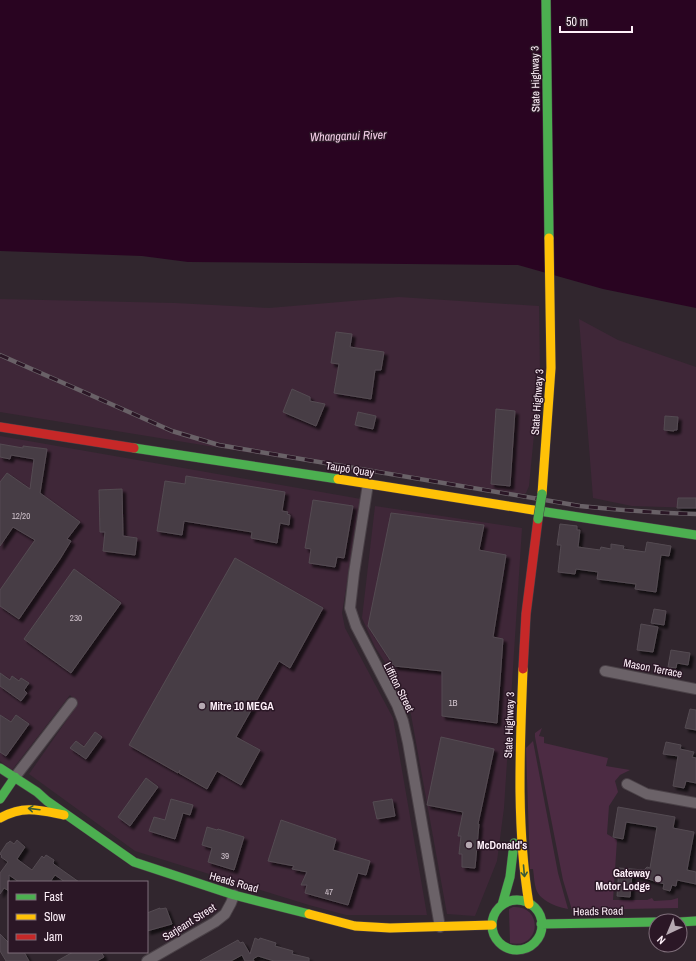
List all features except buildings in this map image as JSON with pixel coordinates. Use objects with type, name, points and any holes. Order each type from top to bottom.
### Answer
[{"type":"main road","name":"State Highway 3","points":[[502,906],[510,877],[519,805],[525,626],[542,494],[551,368],[546,0]]},
{"type":"main road","name":"Taupō Quay","points":[[0,427],[696,535]]},
{"type":"main road","name":"Heads Road","points":[[0,768],[15,777],[128,858],[142,865],[234,895],[355,926],[390,928],[492,925]]},
{"type":"main road","points":[[0,799],[15,777]]},
{"type":"main road","name":"State Highway 3","points":[[519,805],[524,870],[529,904]]},
{"type":"main road","points":[[0,818],[11,811],[22,808],[35,809],[70,817]]},
{"type":"main road","points":[[515,900],[533,906],[539,915],[541,924],[540,934],[528,947],[520,950],[511,949],[504,946],[496,939],[492,930],[492,925],[494,916],[502,906],[515,900]]},
{"type":"main road","name":"Heads Road","points":[[541,924],[648,922]]},
{"type":"main road","points":[[530,954],[534,942]]},
{"type":"main road","points":[[504,946],[508,957]]},
{"type":"street","name":"Liffiton Street","points":[[368,484],[350,608],[356,626],[397,705],[403,721],[440,927]]},
{"type":"street","name":"Mason Terrace","points":[[606,671],[696,689]]},
{"type":"street","points":[[15,777],[72,703]]},
{"type":"street","points":[[628,784],[647,794],[696,802]]},
{"type":"street","name":"Sarjeant Street","points":[[147,961],[225,914],[234,895]]},
{"type":"shaded area","points":[[399,297],[539,306],[540,373],[529,486],[526,493],[520,497],[0,412],[0,299],[175,303],[269,308]]},
{"type":"shaded area","points":[[579,319],[618,340],[696,367],[696,508],[632,506],[593,498]]},
{"type":"shaded area","points":[[0,436],[361,499],[342,613],[345,628],[393,718],[427,915],[346,915],[135,851],[29,774],[78,704],[70,695],[12,770],[0,761]]},
{"type":"shaded area","points":[[375,506],[522,528],[504,808],[497,861],[475,916],[447,914],[408,698],[375,647],[362,618]]},
{"type":"shaded area","points":[[542,728],[539,736],[544,737],[544,743],[608,758],[606,766],[630,770],[620,775],[615,781],[618,792],[609,806],[607,834],[617,840],[613,900],[647,900],[652,898],[654,901],[678,898],[678,908],[572,910],[563,880],[535,737],[535,733]]},
{"type":"shaded area","points":[[533,741],[558,873],[568,909],[554,905],[541,897],[534,882],[533,869],[530,869],[526,748]]},
{"type":"shaded area","points":[[513,907],[523,908],[530,913],[534,919],[535,927],[533,934],[528,940],[520,943],[510,943],[509,909]]},
{"type":"water","name":"Whanganui River","points":[[0,0],[696,0],[696,308],[603,289],[518,265],[188,262],[142,256],[0,251]]},
{"type":"railway","points":[[0,355],[172,431],[219,445],[580,506],[696,514]]},
{"type":"traffic: fast","points":[[546,0],[549,238]]},
{"type":"traffic: fast","points":[[134,448],[338,479]]},
{"type":"traffic: fast","points":[[538,519],[542,494]]},
{"type":"traffic: fast","points":[[533,510],[696,535]]},
{"type":"traffic: fast","points":[[0,768],[37,792],[47,801],[134,862],[234,895],[309,914]]},
{"type":"traffic: fast","points":[[0,799],[15,777]]},
{"type":"traffic: fast","points":[[502,905],[510,877],[514,843]]},
{"type":"traffic: fast","points":[[517,900],[526,902],[537,911],[542,925],[540,934],[531,945],[517,950],[508,948],[497,939],[492,925],[494,916],[503,905],[517,900]]},
{"type":"traffic: fast","points":[[688,922],[696,921]]},
{"type":"traffic: fast","points":[[541,924],[648,922]]},
{"type":"traffic: slow","points":[[542,494],[551,368],[549,238]]},
{"type":"traffic: slow","points":[[338,479],[533,510]]},
{"type":"traffic: slow","points":[[523,669],[520,786],[522,845],[529,904]]},
{"type":"traffic: slow","points":[[0,818],[17,811],[24,810],[39,810],[64,815]]},
{"type":"traffic: slow","points":[[309,914],[355,926],[390,928],[492,925]]},
{"type":"traffic: jam","points":[[0,427],[134,448]]},
{"type":"traffic: jam","points":[[523,669],[526,614],[538,519]]},
{"type":"place","name":"Mitre 10 MEGA","points":[[202,706]]},
{"type":"place","name":"McDonald's","points":[[469,845]]},
{"type":"place","name":"Gateway Motor Lodge","points":[[658,879]]}]
